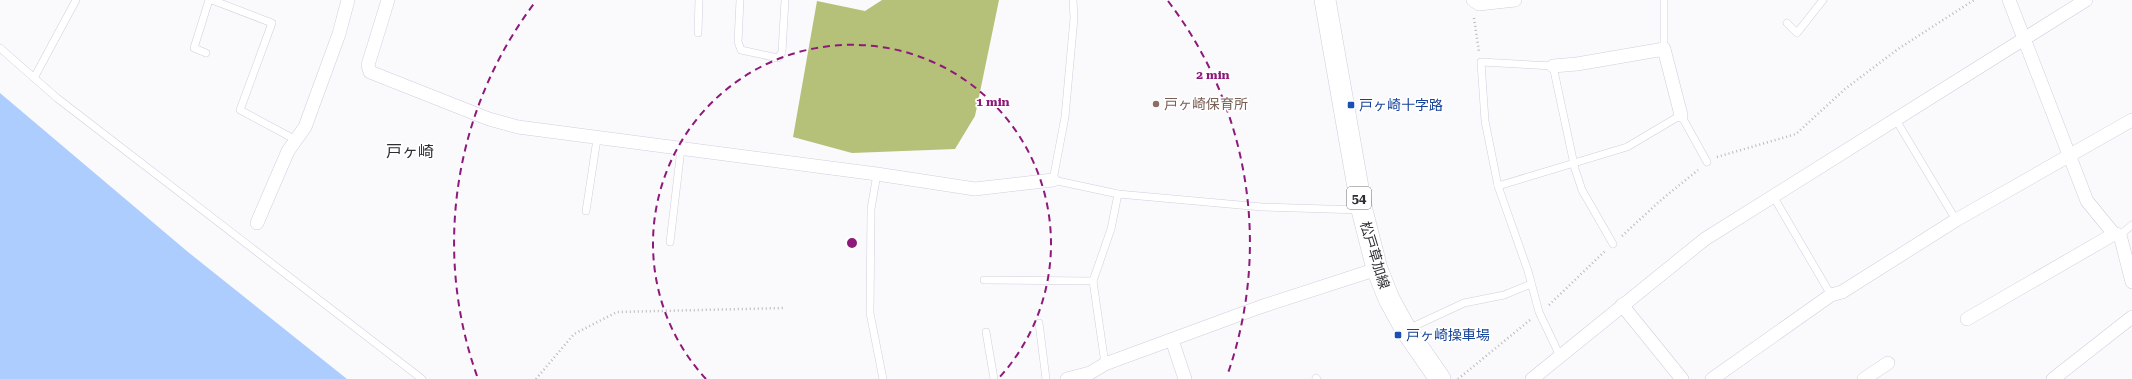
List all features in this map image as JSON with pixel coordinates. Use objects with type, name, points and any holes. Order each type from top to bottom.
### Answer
[{"type":"main road","name":"松戸草加線","points":[[1328,0],[1362,210],[1377,269],[1389,299],[1406,330],[1440,379]]},
{"type":"street","points":[[257,223],[288,151],[305,127],[339,34],[348,0]]},
{"type":"street","points":[[388,0],[368,65],[370,72],[489,119],[518,127],[597,139],[877,174],[975,189],[1053,180]]},
{"type":"street","points":[[1473,0],[1479,4],[1515,0]]},
{"type":"street","points":[[2009,0],[2068,156],[2087,201],[2117,235],[2132,282]]},
{"type":"street","points":[[1532,379],[1705,239],[2086,0]]},
{"type":"street","points":[[1553,66],[1577,64],[1664,49],[1681,115]]},
{"type":"street","points":[[1712,379],[1831,295],[1842,292],[1956,220],[2132,120]]},
{"type":"street","points":[[1967,319],[2117,235]]},
{"type":"street","points":[[1067,379],[1090,373],[1105,364],[1260,307],[1377,269]]},
{"type":"street","points":[[1622,305],[1682,379]]},
{"type":"street","points":[[2053,379],[2132,318]]},
{"type":"street","points":[[1172,340],[1185,379]]},
{"type":"street","points":[[1864,379],[1888,363]]},
{"type":"lane","points":[[34,78],[76,0]]},
{"type":"lane","points":[[206,53],[194,48],[211,0],[272,23],[240,110],[296,140]]},
{"type":"lane","points":[[698,33],[699,0]]},
{"type":"lane","points":[[740,0],[738,42],[741,50],[778,58],[782,52],[785,0]]},
{"type":"lane","points":[[1072,0],[1074,18],[1065,117],[1053,180],[1118,194],[1262,207],[1362,210]]},
{"type":"lane","points":[[1664,0],[1664,49]]},
{"type":"lane","points":[[1787,23],[1797,33],[1823,0]]},
{"type":"lane","points":[[0,48],[57,98],[242,242],[422,379]]},
{"type":"lane","points":[[1560,356],[1540,312],[1532,284],[1498,186],[1485,121],[1482,62],[1553,66],[1573,164],[1582,190],[1613,244]]},
{"type":"lane","points":[[1498,186],[1627,147],[1681,115],[1708,162]]},
{"type":"lane","points":[[1896,120],[1956,220]]},
{"type":"lane","points":[[586,211],[597,139]]},
{"type":"lane","points":[[670,242],[681,149]]},
{"type":"lane","points":[[877,174],[871,209],[870,313],[883,379]]},
{"type":"lane","points":[[1105,364],[1094,281],[1111,229],[1118,194]]},
{"type":"lane","points":[[1773,196],[1831,295]]},
{"type":"lane","points":[[2117,235],[2132,225]]},
{"type":"lane","points":[[984,280],[1094,281]]},
{"type":"lane","points":[[1406,330],[1464,303],[1504,295],[1532,284]]},
{"type":"lane","points":[[1039,323],[1046,379]]},
{"type":"lane","points":[[986,332],[994,379]]},
{"type":"path","points":[[1458,379],[1540,312],[1661,200],[1713,158],[1796,134],[1845,89],[1898,49],[1974,0]]},
{"type":"path","points":[[1473,15],[1482,62]]},
{"type":"path","points":[[536,379],[574,334],[617,312],[784,308]]},
{"type":"green space","points":[[882,0],[999,0],[975,116],[955,149],[852,153],[793,137],[817,1],[865,11]]},
{"type":"water","points":[[0,93],[188,252],[347,379],[0,379]]},
{"type":"place","name":"戸ヶ崎保育所","points":[[1156,104]]},
{"type":"place","name":"戸ヶ崎十字路","points":[[1351,105]]},
{"type":"place","name":"戸ヶ崎操車場","points":[[1398,335]]},
{"type":"district","name":"戸ヶ崎","points":[[410,151]]}]
